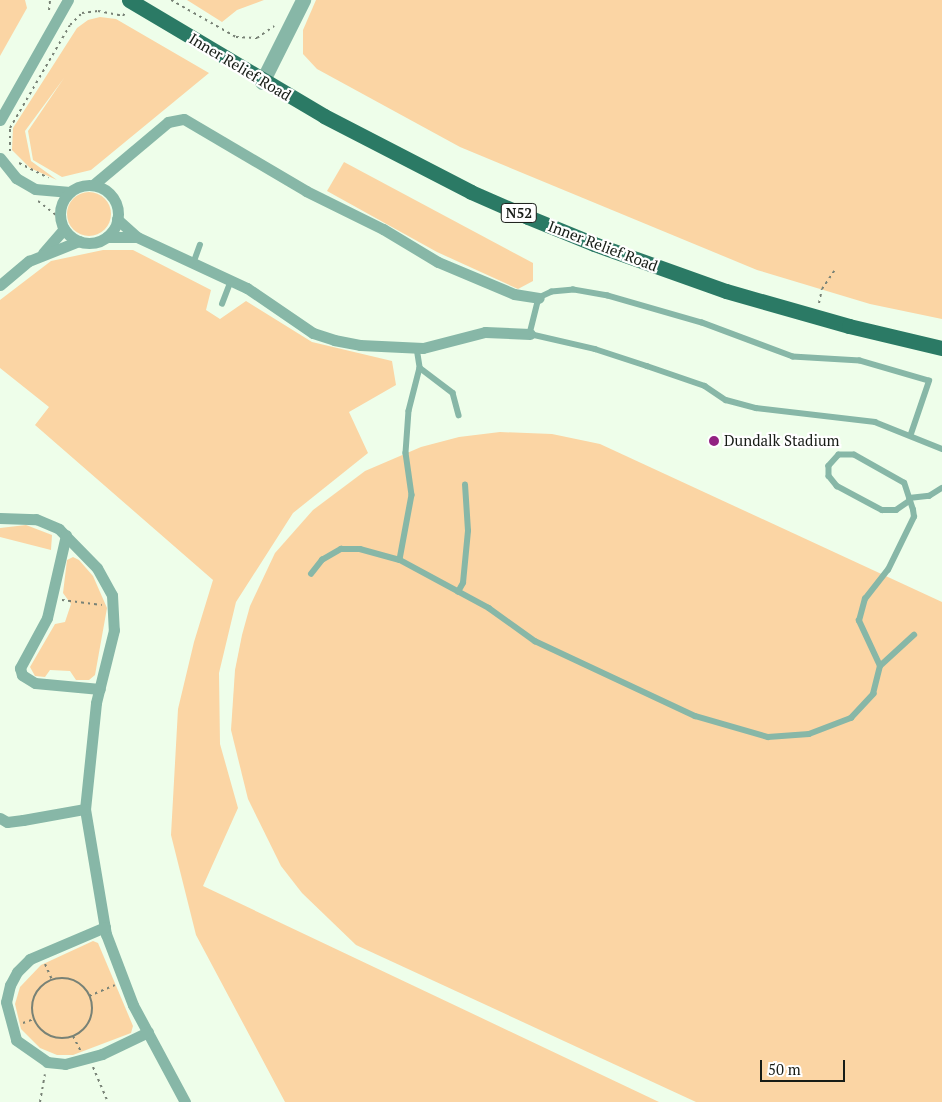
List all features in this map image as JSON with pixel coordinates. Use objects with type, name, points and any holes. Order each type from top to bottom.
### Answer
[{"type":"main road","name":"Inner Relief Road","points":[[131,1],[262,82],[384,149],[528,217],[667,272],[815,317],[942,348]]},
{"type":"street","points":[[0,120],[68,0]]},
{"type":"street","points":[[262,82],[303,0]]},
{"type":"street","points":[[44,192],[70,192],[93,185],[111,171],[132,148],[168,122],[184,119],[306,190],[383,229],[438,262],[514,294],[539,298]]},
{"type":"street","points":[[0,158],[16,178],[44,192],[60,209],[64,229],[79,241],[88,243],[107,237],[137,237]]},
{"type":"street","points":[[110,194],[111,171]]},
{"type":"street","points":[[93,185],[110,194],[115,202],[117,219],[107,237]]},
{"type":"street","points":[[60,209],[70,192]]},
{"type":"street","points":[[117,219],[137,237],[247,288],[313,333],[360,345],[417,348],[485,332],[530,334]]},
{"type":"street","points":[[0,285],[42,255],[64,229]]},
{"type":"street","points":[[42,255],[79,241]]},
{"type":"street","points":[[0,518],[45,521],[66,535],[102,575],[114,606],[114,630],[100,689],[85,810],[105,927],[124,981],[148,1032],[185,1102]]},
{"type":"street","points":[[66,535],[53,599],[40,634],[20,668],[22,675],[35,683],[100,689]]},
{"type":"street","points":[[0,818],[23,820],[85,810]]},
{"type":"street","points":[[105,927],[41,954],[17,972],[10,985],[6,1002],[16,1040],[32,1054],[48,1062],[65,1064],[90,1058],[148,1032]]},
{"type":"lane","points":[[193,264],[200,245]]},
{"type":"lane","points":[[222,304],[231,281]]},
{"type":"lane","points":[[911,434],[929,381],[860,361],[793,357],[702,323],[608,296],[574,290],[552,292],[539,298],[530,334],[613,355],[705,386],[726,400],[768,412],[830,415],[875,422],[911,434],[942,449]]},
{"type":"lane","points":[[400,560],[412,495],[406,453],[409,410],[420,368],[417,348]]},
{"type":"lane","points":[[420,368],[453,393],[459,415]]},
{"type":"lane","points":[[880,666],[859,621],[865,599],[888,570],[914,517],[909,500],[906,486],[899,479],[854,455],[839,455],[829,466],[829,476],[837,486],[882,510],[893,511],[909,500],[928,496],[942,488]]},
{"type":"lane","points":[[458,592],[463,583],[468,530],[466,485]]},
{"type":"lane","points":[[311,574],[322,560],[341,549],[360,549],[400,560],[489,608],[534,641],[695,716],[768,737],[809,734],[851,718],[873,694],[880,666],[914,635]]},
{"type":"path","points":[[171,0],[236,37],[257,38],[268,33],[278,22]]},
{"type":"path","points":[[49,179],[17,162],[10,151],[10,128],[70,25],[82,13],[98,12],[123,16],[131,1]]},
{"type":"path","points":[[815,317],[822,289],[834,271]]},
{"type":"path","points":[[53,599],[114,606]]},
{"type":"path","points":[[41,954],[52,980]]},
{"type":"path","points":[[52,980],[74,981],[89,996],[92,1005],[88,1024],[73,1036],[54,1038],[39,1027],[32,1010],[37,992],[52,980]]},
{"type":"path","points":[[89,996],[124,981]]},
{"type":"path","points":[[90,1058],[108,1102]]},
{"type":"path","points":[[40,1102],[48,1062]]},
{"type":"shaded area","points":[[0,0],[25,0],[27,8],[0,56]]},
{"type":"shaded area","points":[[187,0],[264,0],[237,10],[222,22]]},
{"type":"shaded area","points":[[316,0],[942,0],[942,319],[870,304],[757,270],[460,147],[317,69],[303,54],[303,30]]},
{"type":"shaded area","points":[[100,17],[116,19],[209,73],[91,170],[62,177],[33,160],[28,131],[64,78],[25,131],[31,161],[57,180],[30,168],[12,150],[13,128],[77,28],[88,20]]},
{"type":"shaded area","points":[[344,162],[533,263],[533,281],[518,289],[437,252],[327,191]]},
{"type":"shaded area","points":[[85,192],[93,192],[105,198],[111,214],[105,230],[93,236],[85,236],[73,230],[67,218],[67,210],[73,198]]},
{"type":"shaded area","points":[[103,250],[133,250],[211,290],[206,310],[220,319],[246,301],[312,342],[392,361],[396,385],[349,412],[368,453],[293,513],[236,602],[219,673],[220,744],[238,808],[203,886],[659,1102],[285,1102],[196,935],[171,835],[178,709],[194,642],[213,580],[35,425],[49,407],[0,368],[0,300],[51,261]]},
{"type":"shaded area","points":[[500,432],[552,434],[600,444],[942,602],[942,1102],[696,1102],[356,945],[302,893],[281,866],[248,799],[231,730],[235,670],[242,635],[250,606],[275,553],[313,510],[365,471],[421,447],[459,437]]},
{"type":"shaded area","points":[[26,525],[52,535],[51,550],[0,537],[0,528]]},
{"type":"shaded area","points":[[73,557],[79,560],[93,576],[107,608],[95,675],[89,680],[76,680],[70,671],[50,670],[45,677],[35,676],[30,667],[55,624],[65,622],[71,604],[63,593],[67,560]]},
{"type":"shaded area","points":[[93,941],[98,943],[133,1026],[131,1033],[73,1055],[57,1055],[40,1048],[21,1029],[15,1004],[20,987],[41,965]]},
{"type":"place","name":"Dundalk Stadium","points":[[714,441]]}]
